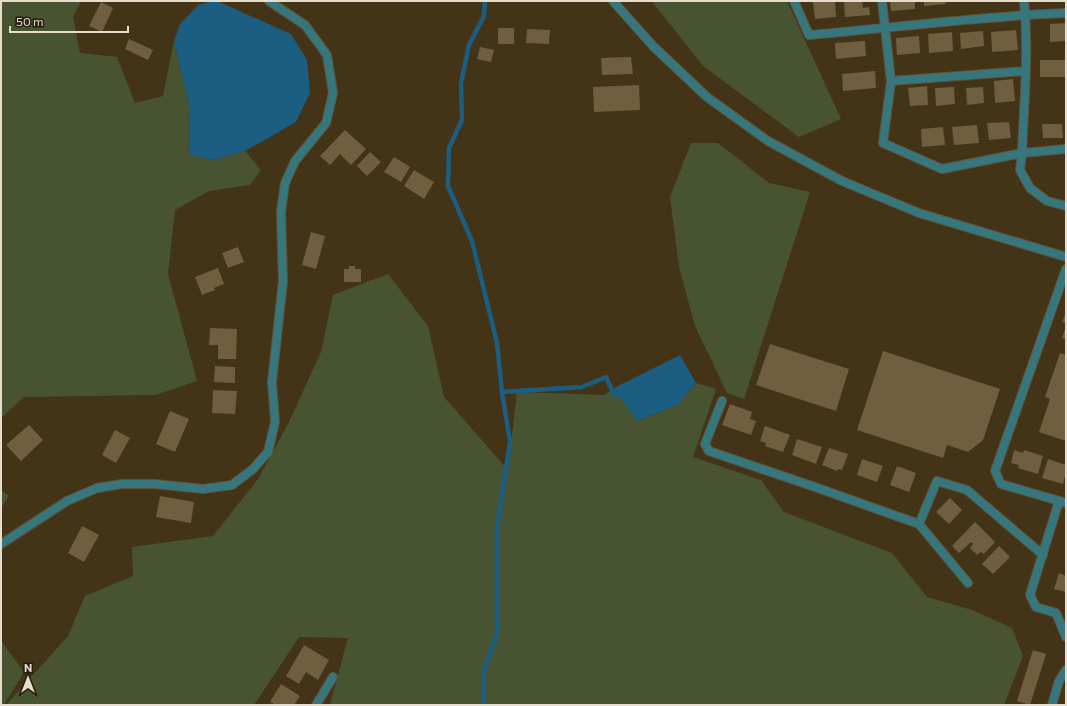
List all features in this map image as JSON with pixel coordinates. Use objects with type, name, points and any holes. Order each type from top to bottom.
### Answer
[{"type":"street","points":[[1,544],[66,501],[97,488],[122,484],[155,484],[203,488],[232,485],[253,469],[268,452],[276,422],[272,382],[283,281],[281,212],[285,184],[295,161],[326,123],[333,93],[327,55],[305,25],[269,1]]},
{"type":"street","points":[[613,1],[653,46],[707,97],[768,141],[842,181],[919,213],[1066,257]]},
{"type":"street","points":[[794,1],[809,35],[1025,15],[1066,13]]},
{"type":"street","points":[[882,1],[891,81],[883,143],[942,169],[1022,153],[1066,149]]},
{"type":"street","points":[[1024,1],[1025,71],[1020,170],[1030,188],[1047,201],[1066,206]]},
{"type":"street","points":[[891,81],[1025,71]]},
{"type":"street","points":[[1066,269],[995,472],[1001,484],[1063,502],[1042,555],[1030,595],[1036,607],[1056,613],[1066,637]]},
{"type":"street","points":[[722,401],[706,444],[709,451],[919,524],[968,583]]},
{"type":"street","points":[[919,524],[937,481],[967,490],[1042,555]]},
{"type":"street","points":[[1052,705],[1059,681],[1066,670]]},
{"type":"street","points":[[316,705],[333,677]]},
{"type":"green space","points":[[1,1],[81,1],[73,17],[80,53],[117,57],[135,103],[163,96],[174,41],[189,104],[190,155],[213,160],[245,151],[261,170],[250,185],[209,191],[175,210],[168,274],[197,381],[156,395],[24,397],[1,418]]},
{"type":"green space","points":[[652,1],[787,1],[841,119],[799,137],[703,66]]},
{"type":"green space","points":[[691,143],[718,143],[769,183],[810,192],[744,399],[727,393],[695,326],[679,267],[670,197]]},
{"type":"green space","points":[[388,274],[428,326],[444,397],[508,470],[517,392],[604,395],[614,388],[638,421],[677,405],[696,383],[716,389],[693,457],[761,480],[784,512],[892,553],[927,597],[972,610],[1012,628],[1023,656],[1004,705],[330,705],[348,638],[299,637],[254,705],[6,705],[68,636],[85,596],[133,576],[132,547],[213,536],[258,479],[288,424],[321,352],[333,295]]},
{"type":"green space","points":[[1,490],[9,496],[1,508]]},
{"type":"green space","points":[[1,641],[24,672],[4,705],[1,705]]},
{"type":"water","points":[[217,1],[291,34],[307,60],[310,93],[296,122],[245,151],[213,160],[190,155],[189,104],[174,41],[180,24],[198,5]]},
{"type":"water","points":[[680,355],[696,383],[677,405],[637,421],[614,388]]},
{"type":"building","points":[[835,1],[836,17],[815,19],[813,2]]},
{"type":"building","points":[[844,1],[862,1],[863,8],[869,7],[870,15],[845,17]]},
{"type":"building","points":[[890,1],[915,1],[915,9],[891,11]]},
{"type":"building","points":[[924,1],[945,1],[946,4],[924,6]]},
{"type":"building","points":[[101,2],[113,8],[102,32],[89,26]]},
{"type":"building","points":[[1066,23],[1066,41],[1050,42],[1050,24]]},
{"type":"building","points":[[498,28],[514,28],[514,44],[498,44]]},
{"type":"building","points":[[527,29],[550,30],[549,44],[526,43]]},
{"type":"building","points":[[1016,30],[1018,50],[992,52],[991,32]]},
{"type":"building","points":[[983,31],[984,46],[961,49],[960,33]]},
{"type":"building","points":[[952,32],[953,51],[929,53],[928,34]]},
{"type":"building","points":[[919,36],[920,53],[897,55],[896,38]]},
{"type":"building","points":[[129,39],[153,50],[148,60],[125,49]]},
{"type":"building","points":[[865,41],[866,56],[836,59],[835,43]]},
{"type":"building","points":[[480,47],[494,50],[491,62],[477,59]]},
{"type":"building","points":[[631,57],[633,74],[602,75],[601,58]]},
{"type":"building","points":[[1040,60],[1066,60],[1066,77],[1040,77]]},
{"type":"building","points":[[875,71],[876,88],[843,91],[842,74]]},
{"type":"building","points":[[1013,79],[1015,101],[995,103],[994,81]]},
{"type":"building","points":[[639,85],[640,110],[594,112],[593,87]]},
{"type":"building","points":[[927,86],[928,105],[910,106],[908,88]]},
{"type":"building","points":[[954,87],[955,104],[936,106],[935,88]]},
{"type":"building","points":[[983,87],[984,103],[967,105],[966,88]]},
{"type":"building","points":[[1009,122],[1011,138],[989,140],[987,123]]},
{"type":"building","points":[[1042,124],[1062,124],[1063,138],[1043,138]]},
{"type":"building","points":[[977,125],[979,143],[954,145],[952,127]]},
{"type":"building","points":[[943,127],[945,145],[922,147],[921,129]]},
{"type":"building","points":[[345,130],[366,149],[351,165],[340,154],[330,165],[320,156]]},
{"type":"building","points":[[370,152],[381,162],[367,176],[357,166]]},
{"type":"building","points":[[394,157],[410,167],[401,182],[384,172]]},
{"type":"building","points":[[414,170],[434,182],[424,199],[404,186]]},
{"type":"building","points":[[311,232],[325,236],[316,269],[302,265]]},
{"type":"building","points":[[238,247],[244,262],[228,268],[222,253]]},
{"type":"building","points":[[349,266],[355,266],[355,269],[361,269],[361,282],[344,282],[344,269],[349,269]]},
{"type":"building","points":[[218,268],[224,284],[214,288],[215,290],[202,295],[195,277]]},
{"type":"building","points":[[1066,312],[1066,323],[1062,322]]},
{"type":"building","points":[[1066,326],[1066,339],[1062,338]]},
{"type":"building","points":[[210,328],[237,329],[236,359],[218,359],[218,345],[209,345]]},
{"type":"building","points":[[770,344],[849,369],[836,411],[756,385]]},
{"type":"building","points":[[883,351],[1000,389],[983,440],[968,452],[947,445],[943,458],[857,430]]},
{"type":"building","points":[[1060,353],[1066,355],[1066,441],[1039,432],[1050,399],[1045,397]]},
{"type":"building","points":[[215,366],[235,367],[235,383],[214,382]]},
{"type":"building","points":[[213,390],[237,391],[235,414],[212,413]]},
{"type":"building","points":[[730,404],[752,412],[750,419],[756,421],[751,435],[722,425]]},
{"type":"building","points":[[170,411],[189,419],[175,452],[156,444]]},
{"type":"building","points":[[29,425],[43,440],[21,461],[6,445]]},
{"type":"building","points":[[765,426],[790,435],[783,452],[765,446],[766,443],[760,441]]},
{"type":"building","points":[[115,430],[130,438],[116,463],[102,455]]},
{"type":"building","points":[[797,439],[822,447],[816,464],[792,455]]},
{"type":"building","points":[[829,448],[848,454],[842,470],[838,469],[837,471],[822,465]]},
{"type":"building","points":[[1014,450],[1023,453],[1024,450],[1043,456],[1038,474],[1018,468],[1019,465],[1011,463]]},
{"type":"building","points":[[862,459],[883,466],[877,482],[857,475]]},
{"type":"building","points":[[1048,459],[1066,465],[1063,484],[1042,478]]},
{"type":"building","points":[[897,466],[916,473],[909,492],[890,485]]},
{"type":"building","points":[[160,496],[194,502],[191,523],[156,517]]},
{"type":"building","points":[[950,498],[962,510],[949,524],[936,512]]},
{"type":"building","points":[[975,522],[995,542],[984,554],[981,552],[977,555],[970,548],[973,544],[971,542],[959,553],[952,546]]},
{"type":"building","points":[[82,526],[99,535],[84,562],[68,553]]},
{"type":"building","points":[[999,546],[1010,557],[993,574],[982,564]]},
{"type":"building","points":[[1059,573],[1066,576],[1066,592],[1054,589]]},
{"type":"building","points":[[304,645],[329,660],[318,680],[306,672],[299,684],[286,676]]},
{"type":"building","points":[[1033,650],[1046,654],[1030,705],[1017,701]]},
{"type":"building","points":[[281,684],[300,696],[294,705],[276,705],[270,702]]},
{"type":"waterway","points":[[483,705],[484,671],[497,634],[497,528],[510,442],[502,392],[497,343],[472,241],[448,186],[449,148],[462,120],[461,83],[469,45],[484,16],[485,1]]},
{"type":"waterway","points":[[502,392],[582,387],[606,377],[614,395],[623,394]]}]
